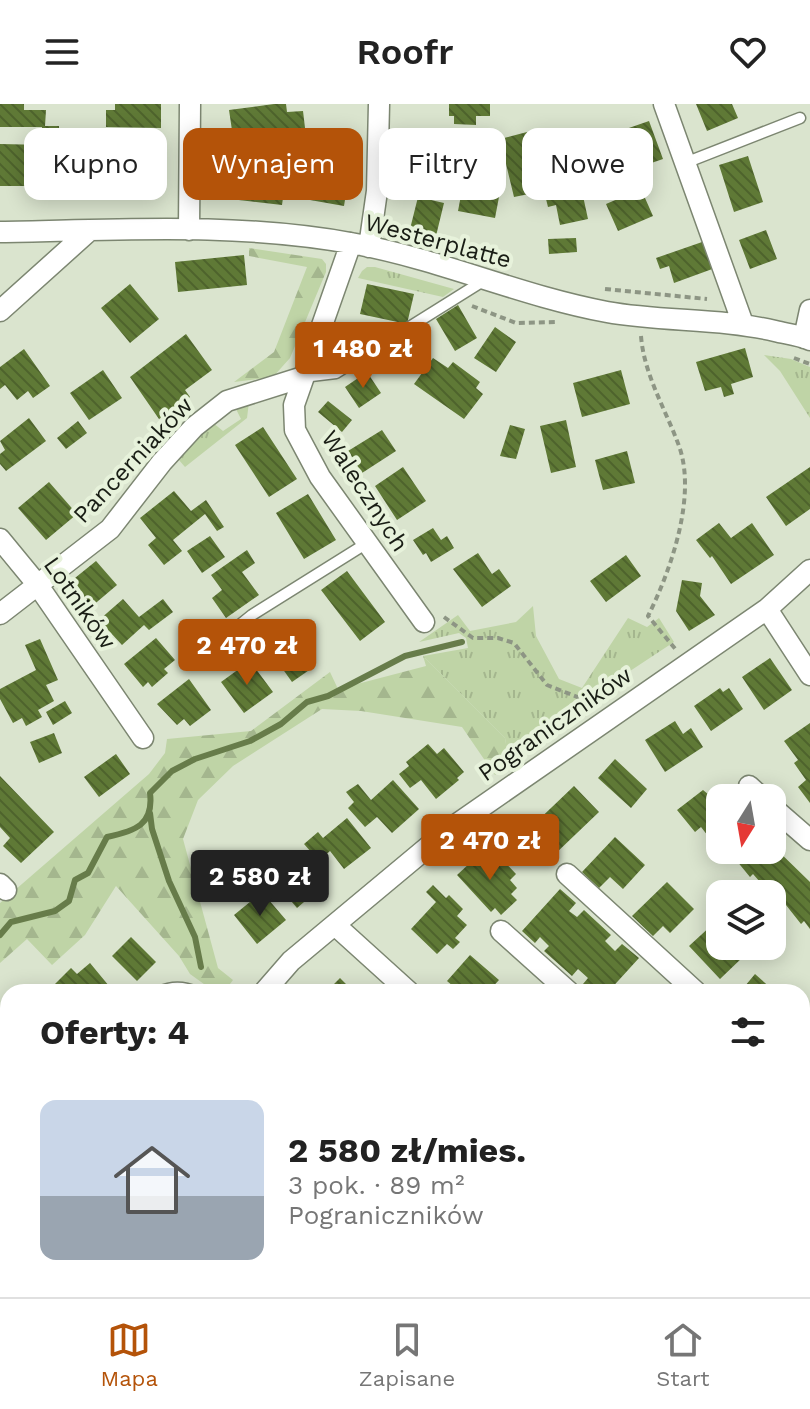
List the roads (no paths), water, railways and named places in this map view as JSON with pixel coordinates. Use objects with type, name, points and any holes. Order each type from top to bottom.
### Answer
[{"type":"street","points":[[189,230],[190,104]]},
{"type":"street","name":"Walecznych","points":[[379,104],[377,191],[360,245],[303,377],[294,405],[295,430],[320,477],[420,616]]},
{"type":"street","points":[[664,104],[743,324]]},
{"type":"street","points":[[0,311],[90,230]]},
{"type":"street","name":"Westerplatte","points":[[0,232],[189,230],[271,233],[360,245],[425,259],[567,304],[640,318],[743,324],[807,339]]},
{"type":"street","points":[[807,339],[810,310]]},
{"type":"street","name":"Pancerniaków","points":[[0,614],[110,529],[162,462],[227,401],[303,377]]},
{"type":"street","name":"Lotników","points":[[0,539],[37,584],[143,738]]},
{"type":"street","name":"Pograniczników","points":[[271,984],[291,961],[447,831],[767,609],[810,570]]},
{"type":"street","points":[[767,609],[810,675]]},
{"type":"street","points":[[786,819],[810,840]]},
{"type":"street","points":[[567,874],[687,984]]},
{"type":"street","points":[[335,925],[400,984]]},
{"type":"street","points":[[501,931],[560,984]]},
{"type":"lane","points":[[685,163],[800,118]]},
{"type":"lane","name":"Pancerniaków","points":[[303,377],[336,373],[484,280]]},
{"type":"lane","points":[[206,652],[252,615],[367,543]]},
{"type":"waterway","points":[[0,935],[11,922],[55,911],[69,901],[75,880],[88,873],[107,837],[134,829],[146,819],[150,793],[172,771],[195,759],[250,741],[281,724],[307,702],[328,696],[405,656],[462,642]]},
{"type":"waterway","points":[[150,813],[169,881],[195,937],[201,967]]}]
